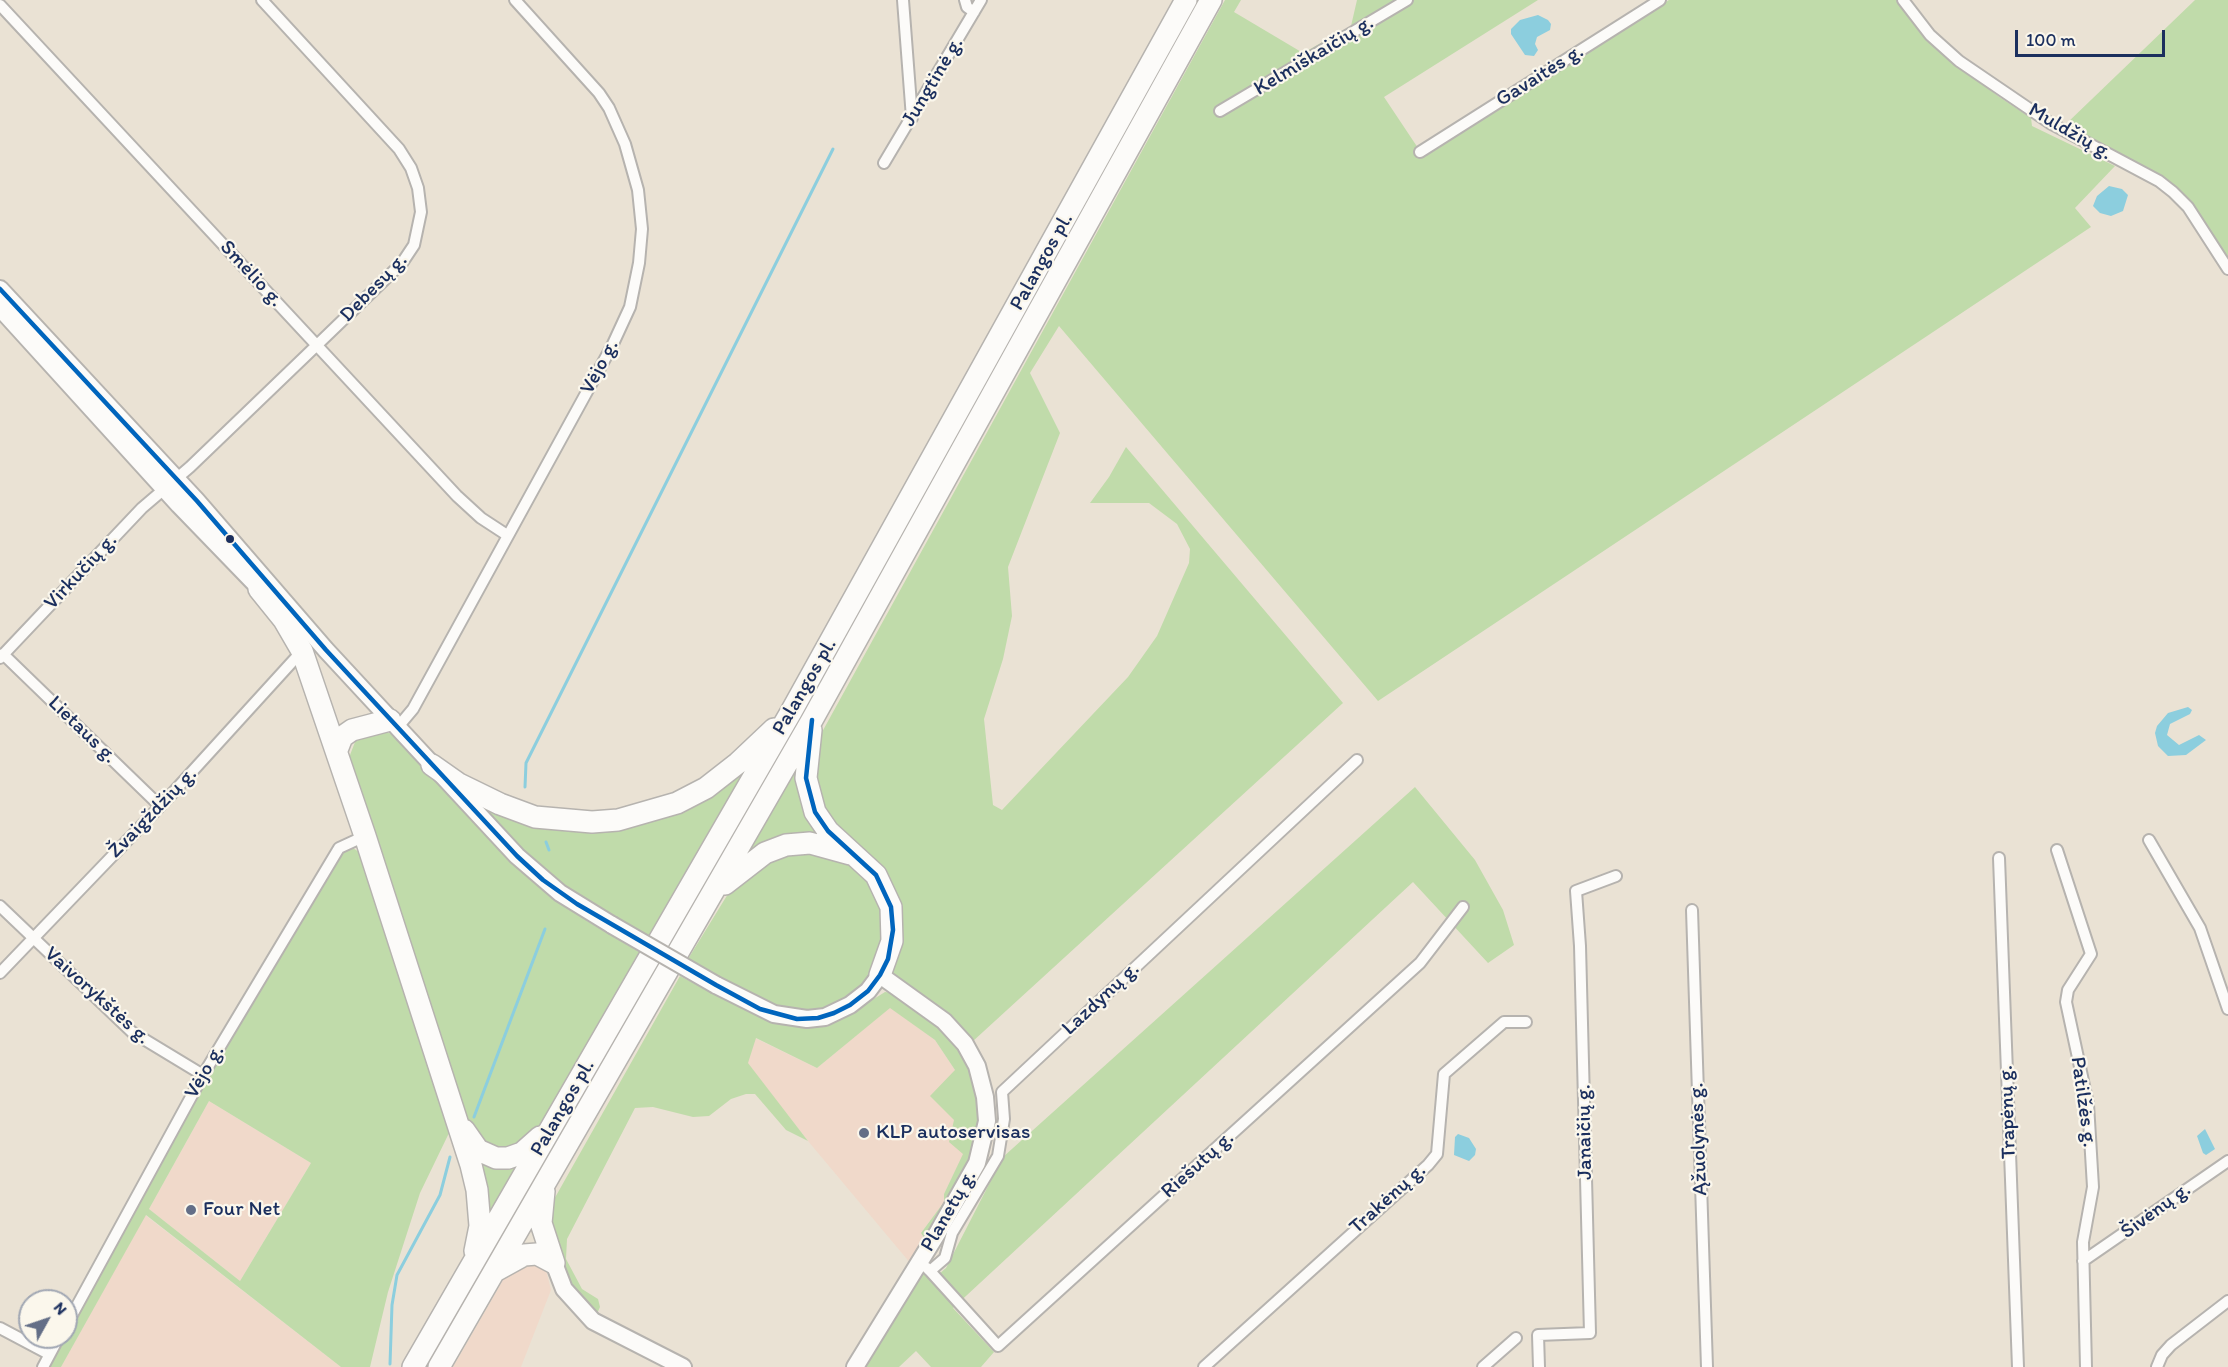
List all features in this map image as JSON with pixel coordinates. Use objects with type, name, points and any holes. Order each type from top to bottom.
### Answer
[{"type":"highway","name":"Palangos pl.","points":[[414,1367],[792,712],[1186,0]]},
{"type":"highway","name":"Palangos pl.","points":[[439,1367],[812,720],[1211,0]]},
{"type":"highway","points":[[259,589],[284,620],[302,651],[337,750],[456,1117],[477,1190],[480,1226],[472,1265]]},
{"type":"highway","points":[[432,765],[459,784],[500,804],[535,816],[592,822],[618,820],[677,803],[706,788],[738,763],[792,712]]},
{"type":"highway","points":[[812,720],[806,778],[811,801],[828,831],[876,875],[891,907],[892,941],[880,975]]},
{"type":"highway","points":[[337,750],[342,737],[352,730],[393,724]]},
{"type":"highway","points":[[711,897],[748,864],[776,848],[810,843],[855,856]]},
{"type":"highway","points":[[456,1117],[472,1144],[478,1150],[496,1158],[508,1158],[522,1153],[553,1126]]},
{"type":"highway","points":[[545,1185],[541,1222],[554,1263]]},
{"type":"highway","points":[[494,1272],[524,1255],[537,1254],[554,1263]]},
{"type":"main road","points":[[0,289],[170,483],[259,589],[326,650]]},
{"type":"main road","points":[[0,308],[170,483],[517,856],[543,880],[612,925],[716,985],[774,1014],[807,1019],[825,1017],[850,1005],[868,991],[880,975]]},
{"type":"main road","name":"Planetų g.","points":[[855,1367],[925,1267],[973,1171],[986,1134],[987,1109],[977,1066],[957,1034],[929,1008],[880,975]]},
{"type":"main road","points":[[554,1263],[564,1289],[593,1321],[677,1366]]},
{"type":"street","name":"Debesų g.","points":[[170,483],[402,263],[414,245],[421,212],[418,188],[411,168],[399,149],[262,0]]},
{"type":"street","name":"Vėjo g.","points":[[393,724],[410,714],[622,326],[630,307],[639,263],[642,229],[638,190],[625,144],[609,108],[599,93],[515,0]]},
{"type":"street","points":[[903,0],[912,118]]},
{"type":"street","points":[[964,0],[967,7],[975,12]]},
{"type":"street","name":"Jungtinė g.","points":[[884,163],[981,0]]},
{"type":"street","name":"Kelmiškaičių g.","points":[[1220,111],[1407,0]]},
{"type":"street","name":"Gavaitės g.","points":[[1420,152],[1660,0]]},
{"type":"street","name":"Muldžių g.","points":[[1903,0],[1930,35],[1959,62],[2045,120],[2159,181],[2173,192],[2188,207],[2228,268]]},
{"type":"street","name":"Smėlio g.","points":[[0,5],[457,496],[481,518],[507,536]]},
{"type":"street","name":"Virkučių g.","points":[[2,656],[103,547],[170,483]]},
{"type":"street","name":"Žvaigždžių g.","points":[[0,973],[160,806],[302,651]]},
{"type":"street","name":"Lietaus g.","points":[[2,656],[160,806]]},
{"type":"street","name":"Lazdynų g.","points":[[925,1267],[945,1258],[952,1233],[998,1156],[1004,1119],[1002,1092],[1358,760]]},
{"type":"street","name":"Vėjo g.","points":[[78,1304],[202,1075],[339,848],[365,836]]},
{"type":"street","points":[[2149,840],[2200,928],[2228,1009]]},
{"type":"street","name":"Patilžės g.","points":[[2057,850],[2091,954],[2066,996],[2072,1036],[2088,1104],[2093,1187],[2084,1229],[2086,1367]]},
{"type":"street","name":"Trapėnų g.","points":[[1999,858],[2018,1367]]},
{"type":"street","name":"Janaičių g.","points":[[1539,1367],[1538,1335],[1590,1333],[1581,946],[1576,891],[1616,876]]},
{"type":"street","name":"Vaivorykštės g.","points":[[0,906],[132,1032],[202,1075]]},
{"type":"street","name":"Riešutų g.","points":[[925,1267],[998,1346],[1420,963],[1463,907]]},
{"type":"street","name":"Ąžuolynės g.","points":[[1692,910],[1707,1367]]},
{"type":"street","name":"Trakėnų g.","points":[[1204,1367],[1428,1165],[1437,1154],[1444,1074],[1504,1022],[1526,1022]]},
{"type":"street","name":"Šivėnų g.","points":[[2083,1261],[2228,1161]]},
{"type":"street","points":[[2157,1366],[2171,1345],[2228,1301]]},
{"type":"street","points":[[0,1328],[49,1354]]},
{"type":"street","points":[[1483,1367],[1516,1338]]},
{"type":"street","points":[[43,1367],[52,1349]]},
{"type":"shaded area","points":[[890,1007],[935,1040],[955,1070],[955,1120],[964,1154],[944,1194],[944,1202],[921,1233],[925,1239],[911,1264],[808,1141],[747,1063],[755,1038],[817,1068]]},
{"type":"shaded area","points":[[209,1101],[311,1163],[240,1281],[149,1209]]},
{"type":"shaded area","points":[[145,1215],[341,1367],[61,1367],[71,1349],[78,1349],[78,1336]]},
{"type":"shaded area","points":[[522,1259],[545,1266],[551,1290],[521,1367],[453,1367],[511,1266]]},
{"type":"green space","points":[[1195,0],[1203,0],[950,461],[431,1367],[423,1367]]},
{"type":"green space","points":[[1225,0],[1241,0],[1234,12],[1303,53],[1351,26],[1357,0],[1538,0],[1384,97],[1424,157],[1669,0],[1899,0],[1906,14],[1933,46],[1998,96],[2031,118],[2032,126],[2115,166],[2075,208],[2091,227],[1378,701],[1059,326],[1030,373],[1060,433],[1008,567],[1012,616],[1003,659],[984,719],[993,805],[1002,810],[1128,677],[1157,636],[1189,563],[1190,549],[1177,524],[1149,503],[1090,503],[1109,477],[1126,447],[1343,703],[972,1042],[896,979],[893,972],[900,926],[824,818],[812,760],[816,743]]},
{"type":"green space","points":[[2195,0],[2228,0],[2228,257],[2189,202],[2165,179],[2066,124]]},
{"type":"green space","points":[[384,732],[393,734],[541,886],[587,921],[641,953],[534,1135],[501,1152],[475,1139],[461,1110],[350,767],[350,755],[355,742],[364,734]]},
{"type":"green space","points":[[801,756],[833,842],[740,864]]},
{"type":"green space","points":[[753,759],[649,937],[585,901],[533,860],[469,796],[615,827]]},
{"type":"green space","points":[[1415,787],[1475,860],[1503,910],[1514,945],[1488,963],[1413,882],[953,1308],[994,1352],[981,1367],[931,1367],[916,1351],[899,1367],[859,1367],[919,1274],[939,1274],[946,1268],[1003,1157]]},
{"type":"green space","points":[[353,848],[359,852],[449,1133],[420,1193],[388,1292],[370,1367],[341,1367],[146,1215],[78,1337],[78,1314],[196,1096],[344,849]],"holes":[[[209,1101],[311,1163],[240,1281],[149,1209]]]},
{"type":"green space","points":[[784,851],[836,854],[864,873],[886,921],[883,953],[860,991],[817,1012],[779,1009],[750,996],[688,959],[731,889]]},
{"type":"green space","points":[[680,976],[747,1011],[780,1023],[807,1027],[840,1020],[885,992],[894,993],[947,1031],[970,1066],[980,1109],[975,1145],[962,1179],[925,1239],[921,1233],[944,1202],[944,1194],[963,1154],[949,1142],[954,1120],[930,1096],[955,1070],[935,1040],[890,1008],[817,1068],[756,1038],[748,1063],[808,1141],[786,1130],[755,1094],[746,1094],[731,1099],[709,1116],[693,1117],[653,1107],[635,1108],[567,1239],[566,1259],[582,1289],[598,1299],[600,1307],[596,1316],[565,1279],[548,1210]]},
{"type":"green space","points":[[475,1153],[528,1155],[488,1223]]},
{"type":"green space","points":[[59,1349],[71,1349],[61,1367],[49,1367]]},
{"type":"water","points":[[1538,15],[1548,20],[1551,24],[1550,30],[1537,37],[1535,44],[1538,50],[1534,56],[1525,55],[1511,34],[1511,29],[1520,20]]},
{"type":"water","points":[[2109,186],[2122,189],[2128,195],[2123,211],[2111,216],[2100,213],[2093,206],[2097,196]]},
{"type":"water","points":[[2188,707],[2192,710],[2190,714],[2170,724],[2167,735],[2179,745],[2199,735],[2206,740],[2186,755],[2168,756],[2158,746],[2155,733],[2157,726],[2168,713]]},
{"type":"water","points":[[2205,1129],[2215,1149],[2206,1155],[2203,1153],[2197,1136]]},
{"type":"water","points":[[1458,1134],[1469,1138],[1476,1149],[1475,1155],[1469,1161],[1454,1155],[1455,1137]]},
{"type":"waterway","points":[[525,787],[526,763],[833,149]]},
{"type":"waterway","points":[[546,842],[549,850]]},
{"type":"waterway","points":[[474,1117],[545,929]]},
{"type":"waterway","points":[[390,1364],[392,1305],[397,1275],[440,1195],[450,1157]]},
{"type":"transit line","points":[[0,289],[197,501],[326,650],[517,856],[543,880],[577,904],[716,985],[760,1009],[797,1019],[818,1018],[834,1013],[850,1005],[868,991],[888,959],[893,930],[891,907],[876,875],[828,831],[815,812],[806,778],[812,720]]},
{"type":"place","name":"KLP autoservisas","points":[[864,1133]]},
{"type":"place","name":"Four Net","points":[[191,1210]]}]
